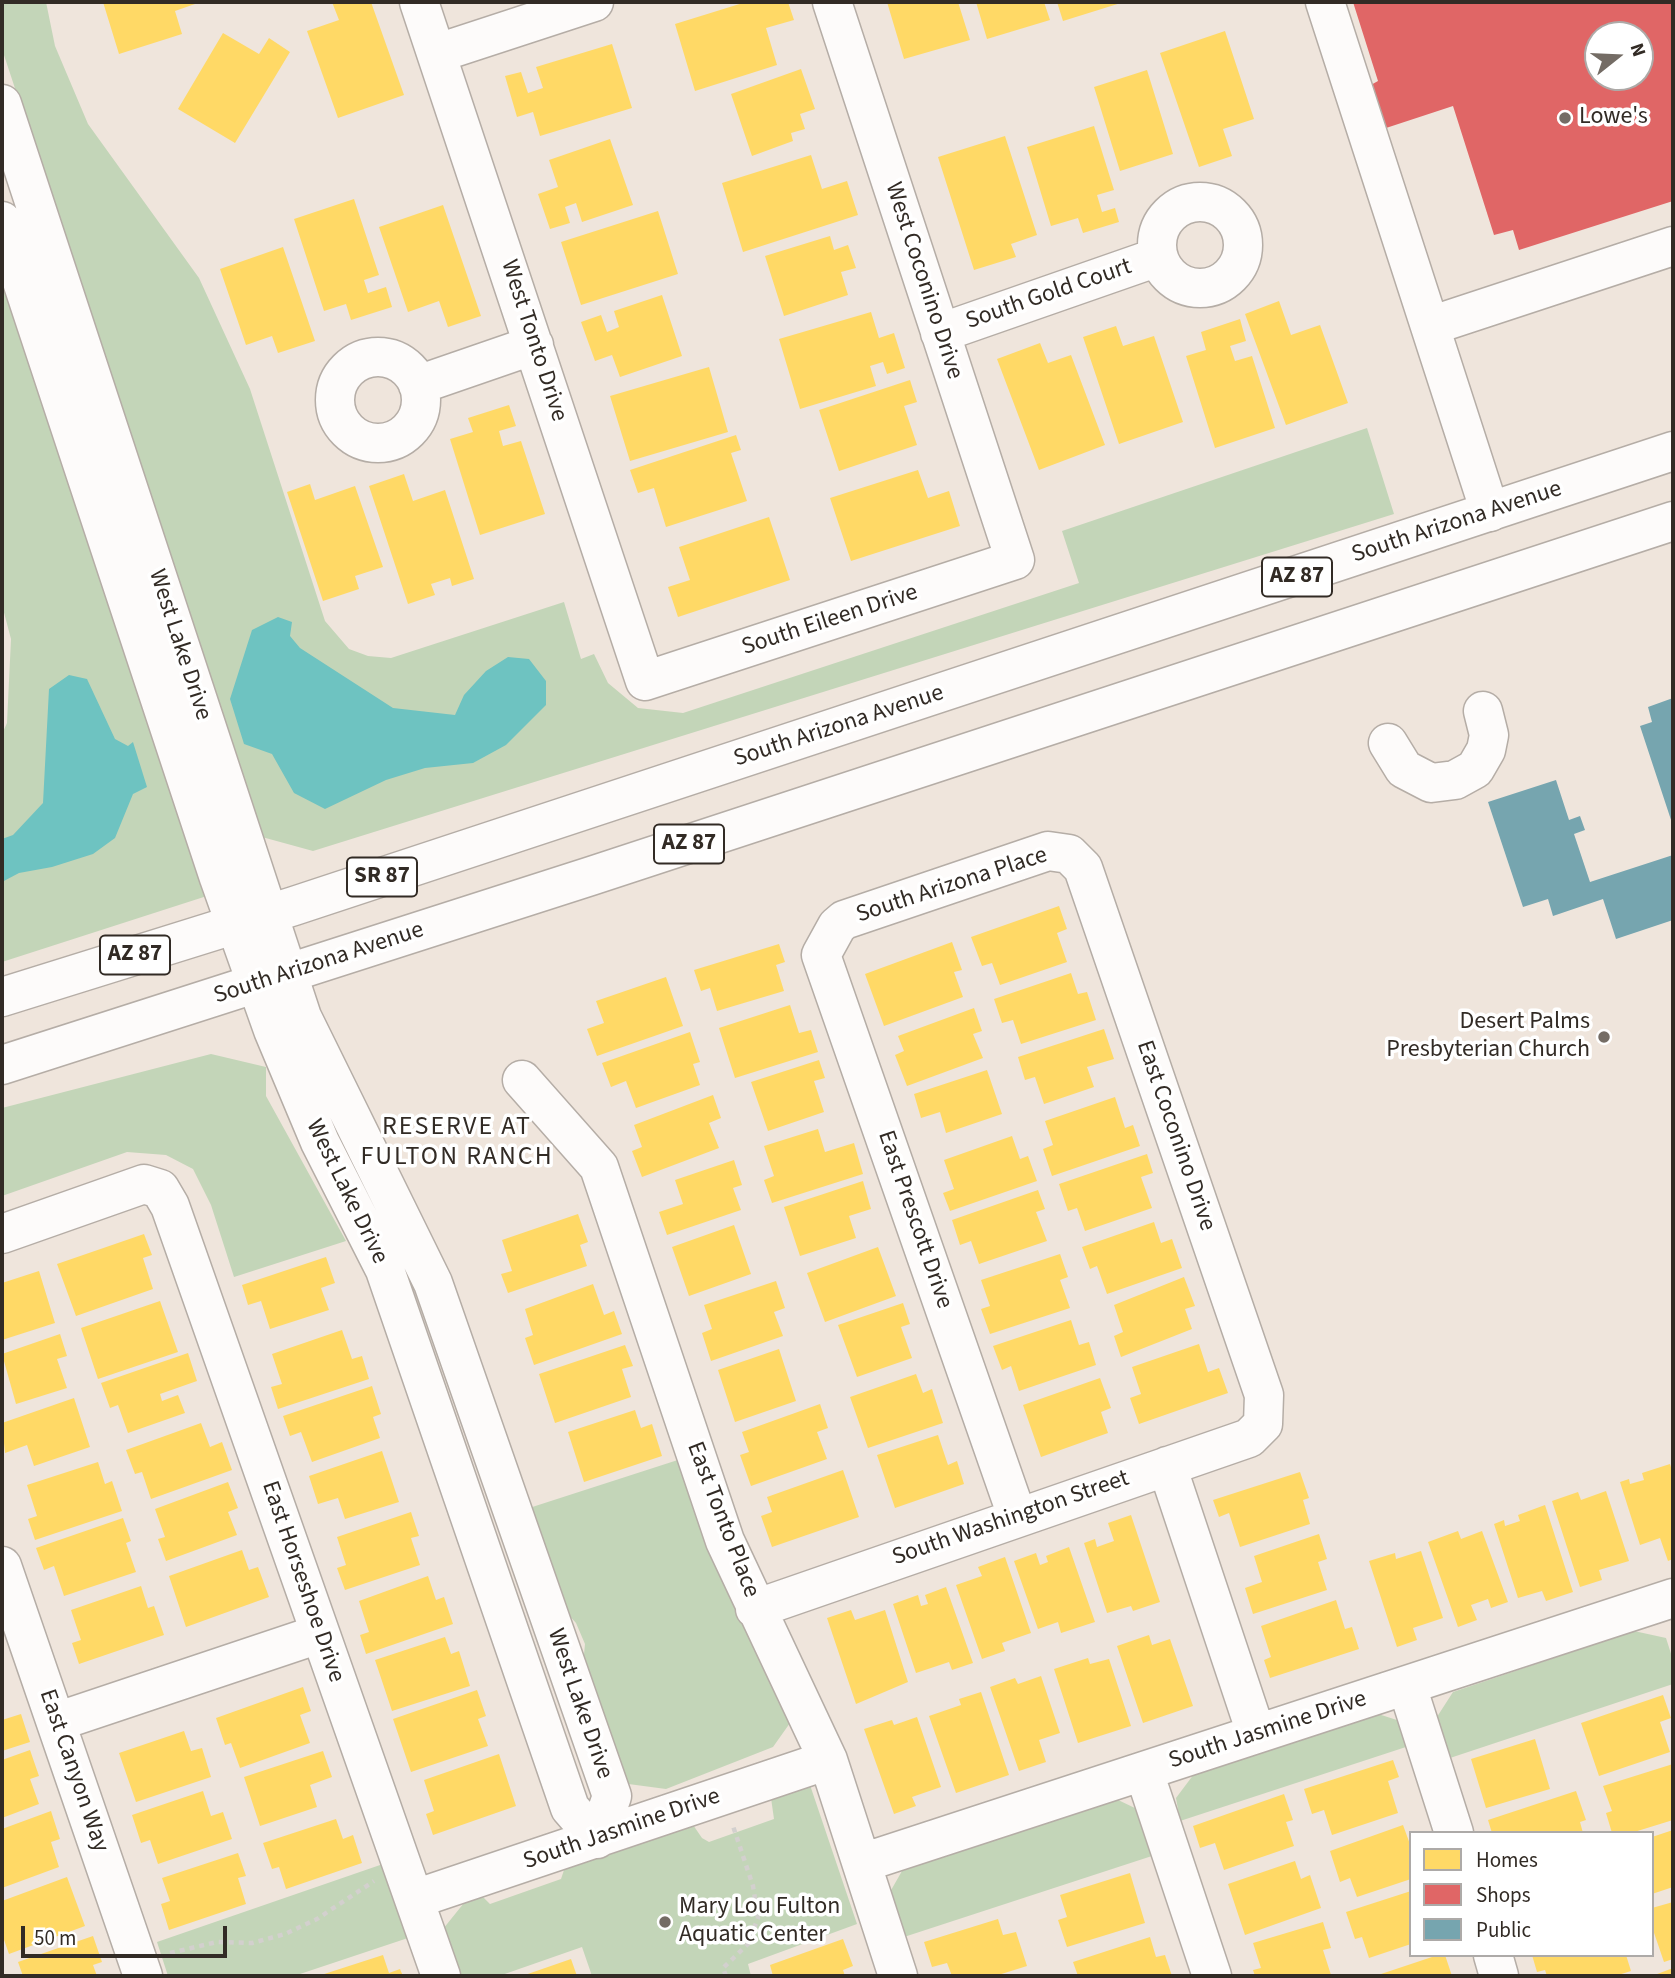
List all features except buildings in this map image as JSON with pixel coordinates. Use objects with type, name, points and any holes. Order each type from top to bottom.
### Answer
[{"type":"street","name":"West Tonto Drive","points":[[419,2],[645,681]]},
{"type":"street","points":[[438,53],[594,2]]},
{"type":"street","name":"West Coconino Drive","points":[[832,2],[1015,560]]},
{"type":"street","points":[[1325,2],[1490,512]]},
{"type":"street","name":"West Lake Drive","points":[[2,104],[252,919]]},
{"type":"street","name":"West Lake Drive","points":[[2,221],[252,919],[320,1142],[384,1270],[570,1808],[597,1839],[612,1796],[433,1283],[302,1017],[272,979]]},
{"type":"street","points":[[1430,326],[1673,246]]},
{"type":"street","name":"South Gold Court","points":[[940,333],[1158,257]]},
{"type":"street","points":[[418,386],[534,345]]},
{"type":"street","name":"South Arizona Avenue","points":[[2,997],[495,840],[1673,452]]},
{"type":"street","name":"South Arizona Avenue","points":[[2,1065],[1673,521]]},
{"type":"street","name":"South Eileen Drive","points":[[645,681],[1015,560]]},
{"type":"street","points":[[1388,743],[1404,769],[1432,783],[1455,780],[1475,769],[1486,750],[1489,735],[1483,711]]},
{"type":"street","name":"South Arizona Place","points":[[837,926],[844,920],[1048,851],[1069,853]]},
{"type":"street","name":"East Coconino Drive","points":[[1069,853],[1083,868],[1264,1395],[1263,1424]]},
{"type":"street","name":"East Prescott Drive","points":[[837,926],[821,955],[1017,1517]]},
{"type":"street","name":"East Tonto Place","points":[[522,1080],[599,1167],[725,1541],[828,1760],[898,1976]]},
{"type":"street","name":"East Horseshoe Drive","points":[[2,1234],[145,1184],[160,1189],[170,1206],[442,1976]]},
{"type":"street","name":"South Washington Street","points":[[755,1609],[1250,1438],[1263,1424]]},
{"type":"street","points":[[1167,1465],[1256,1734]]},
{"type":"street","name":"East Canyon Way","points":[[2,1566],[141,1970]]},
{"type":"street","name":"South Jasmine Drive","points":[[862,1863],[1406,1686],[1671,1605]]},
{"type":"street","points":[[56,1722],[319,1634]]},
{"type":"street","points":[[522,1668],[562,1654]]},
{"type":"street","points":[[1406,1686],[1453,1831]]},
{"type":"street","name":"South Jasmine Drive","points":[[409,1883],[597,1839],[828,1760]]},
{"type":"street","points":[[1144,1772],[1212,1976]]},
{"type":"street","points":[[1494,1957],[1499,1976]]},
{"type":"path","points":[[723,1796],[753,1886],[758,1917],[748,1944],[723,1968],[726,1976]]},
{"type":"path","points":[[141,1970],[188,1947],[217,1942],[252,1943],[285,1934],[317,1919],[365,1884],[409,1883]]},
{"type":"green space","points":[[2,2],[46,2],[55,46],[88,124],[199,278],[250,389],[325,621],[349,649],[368,656],[391,658],[564,602],[581,659],[594,654],[608,683],[638,708],[683,713],[1079,583],[1062,531],[1367,428],[1394,514],[313,851],[262,837],[2,49]]},
{"type":"green space","points":[[2,283],[210,895],[2,962],[2,734],[7,723],[11,639],[2,605]]},
{"type":"green space","points":[[211,1054],[266,1067],[266,1096],[346,1241],[234,1277],[211,1205],[193,1169],[166,1155],[127,1152],[2,1196],[2,1108]]},
{"type":"green space","points":[[684,1458],[728,1592],[790,1723],[773,1747],[666,1789],[621,1783],[582,1675],[585,1644],[576,1623],[557,1602],[523,1510]]},
{"type":"green space","points":[[1634,1631],[1666,1638],[1673,1660],[1673,1684],[1447,1759],[1435,1720],[1453,1692]]},
{"type":"green space","points":[[1375,1713],[1400,1721],[1409,1746],[1180,1821],[1176,1798],[1194,1774]]},
{"type":"green space","points":[[810,1785],[857,1924],[748,1964],[751,1976],[592,1976],[582,1947],[499,1976],[461,1976],[443,1929],[468,1898],[480,1894],[490,1904],[561,1879],[566,1864],[691,1822],[702,1838],[709,1842],[774,1819],[771,1798]]},
{"type":"green space","points":[[1114,1798],[1139,1810],[1155,1855],[904,1937],[890,1892],[902,1871]]},
{"type":"green space","points":[[383,1864],[408,1938],[294,1976],[168,1976],[157,1942]]},
{"type":"water","points":[[278,617],[292,622],[290,636],[300,648],[393,708],[455,715],[464,695],[486,671],[508,657],[529,659],[546,681],[546,705],[506,745],[473,763],[425,768],[386,780],[325,809],[294,793],[272,754],[244,744],[230,699],[252,630]]},
{"type":"water","points":[[69,675],[87,679],[115,739],[128,746],[133,742],[147,787],[133,794],[115,838],[93,854],[52,867],[19,873],[2,882],[2,839],[13,835],[43,803],[49,689]]},
{"type":"place","name":"Lowe's","points":[[1565,118]]},
{"type":"place","name":"Desert Palms Presbyterian Church","points":[[1604,1037]]},
{"type":"place","name":"Mary Lou Fulton Aquatic Center","points":[[665,1922]]},
{"type":"district","name":"RESERVE AT FULTON RANCH","points":[[457,1143]]}]
